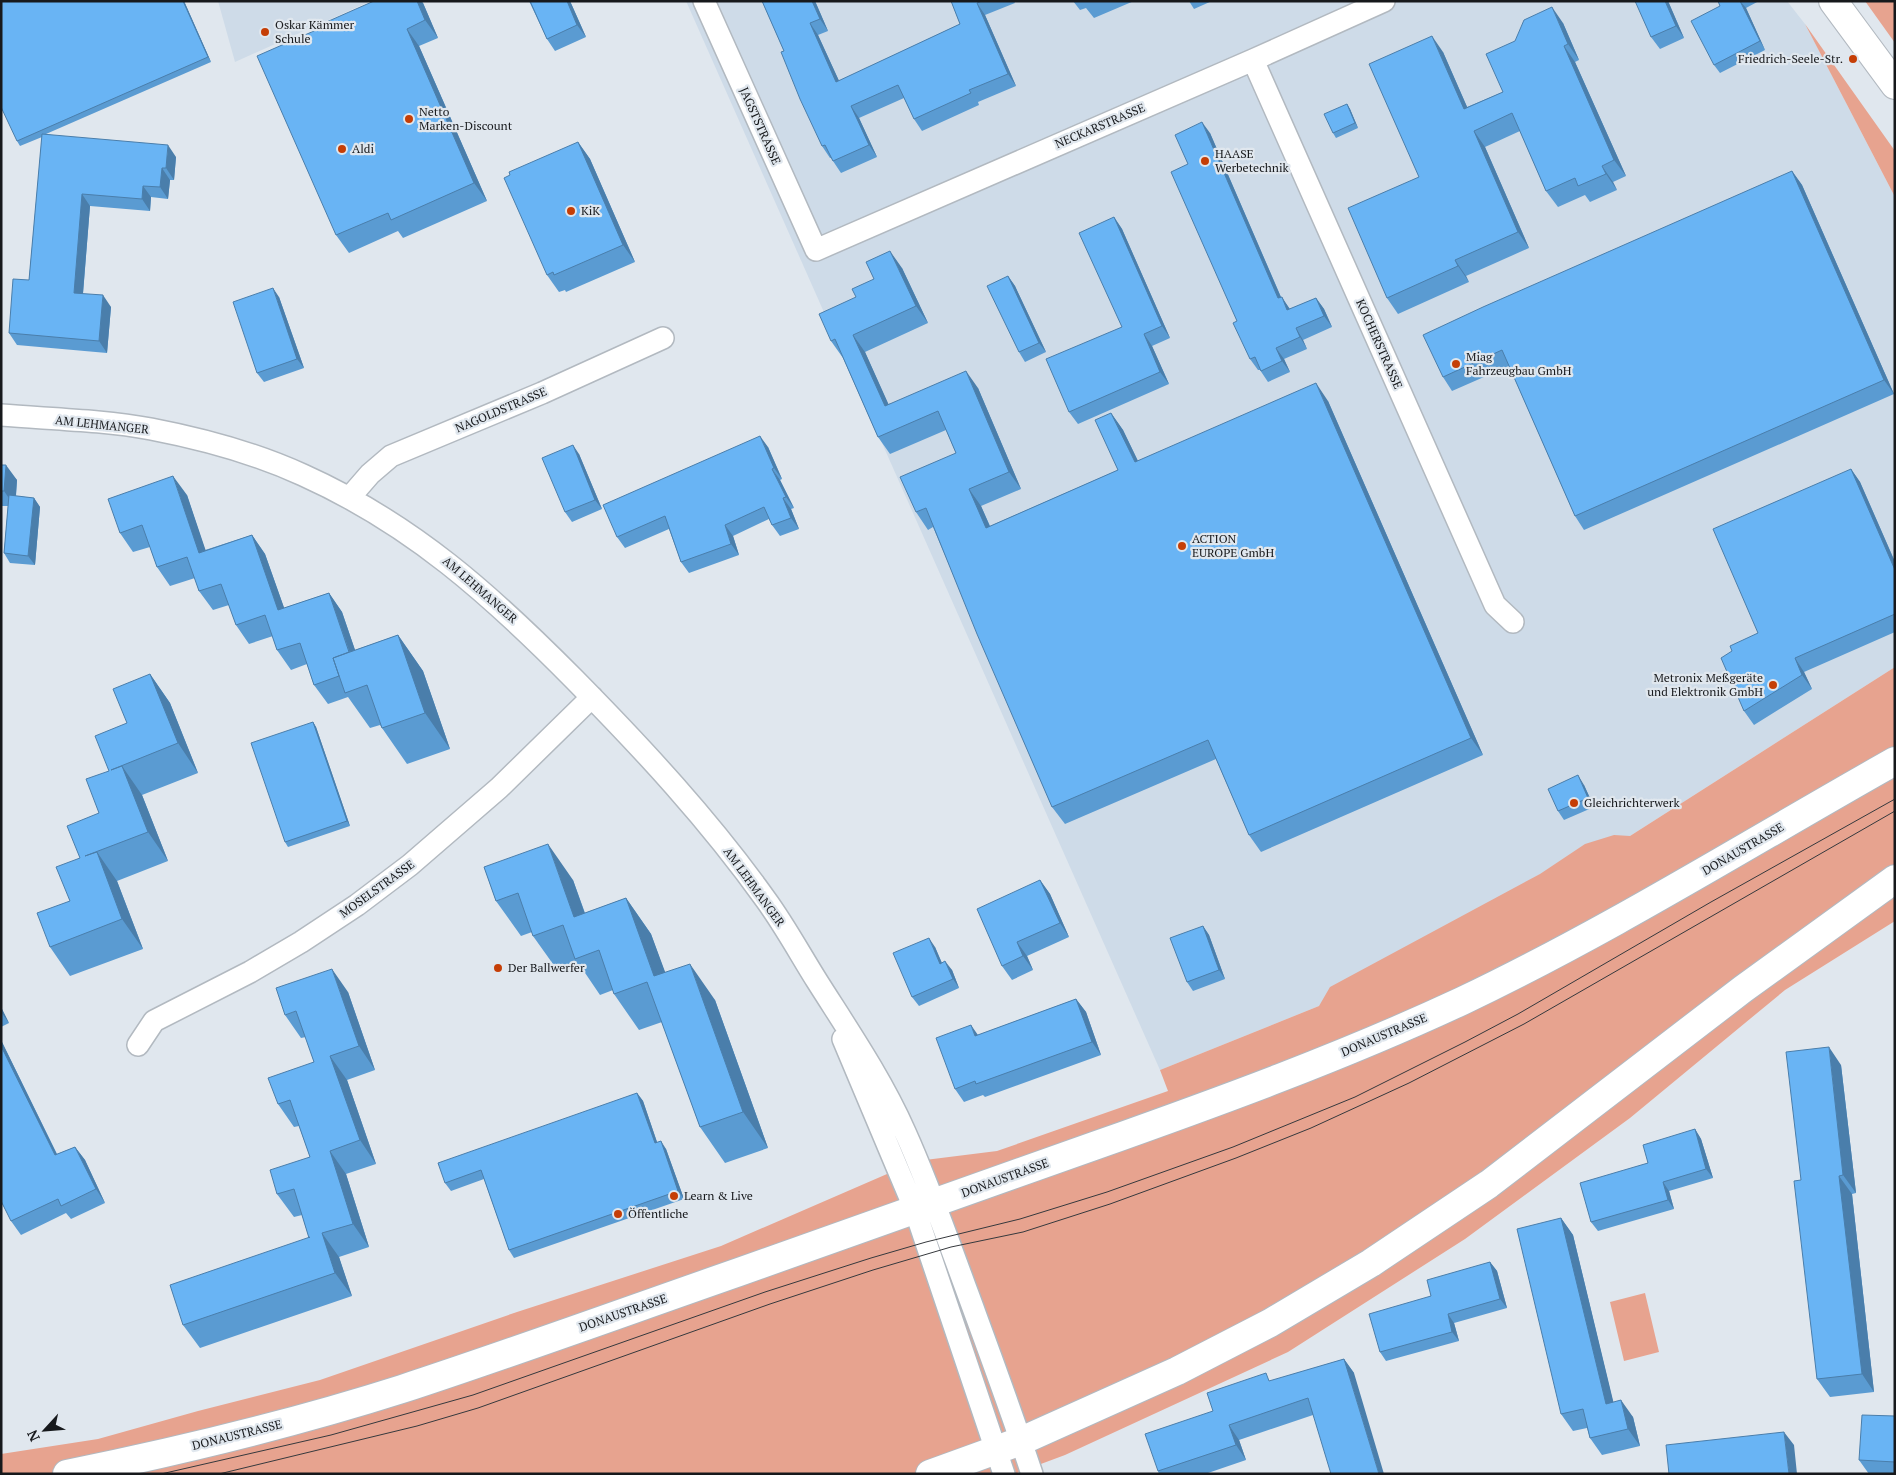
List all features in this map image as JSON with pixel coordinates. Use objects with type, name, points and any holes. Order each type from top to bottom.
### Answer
[{"type":"main road","points":[[1833,1],[1895,85]]},
{"type":"main road","name":"DONAUSTRASSE","points":[[67,1474],[209,1444],[400,1390],[925,1207],[1176,1117],[1301,1069],[1390,1033],[1536,964],[1895,762]]},
{"type":"main road","points":[[930,1474],[1000,1462],[1021,1441],[1115,1400],[1226,1347],[1311,1300],[1371,1263],[1488,1184],[1758,978],[1895,879]]},
{"type":"street","name":"JAGSTSTRASSE","points":[[704,1],[816,250]]},
{"type":"street","name":"NECKARSTRASSE","points":[[816,250],[1384,1]]},
{"type":"street","name":"KOCHERSTRASSE","points":[[1253,60],[1495,605],[1514,622]]},
{"type":"street","name":"NAGOLDSTRASSE","points":[[350,497],[370,474],[391,456],[542,393],[663,338]]},
{"type":"street","name":"AM LEHMANGER","points":[[1,415],[127,426],[186,437],[252,455],[300,473],[350,497],[397,525],[437,553],[482,590],[529,633],[642,749],[708,824],[769,904],[818,984],[868,1059],[904,1130],[925,1207]]},
{"type":"street","name":"MOSELSTRASSE","points":[[138,1045],[154,1021],[250,972],[301,942],[357,905],[410,865],[499,788],[592,697]]},
{"type":"street","points":[[925,1207],[1021,1441],[1032,1474]]},
{"type":"street","points":[[925,1207],[1000,1462]]},
{"type":"shaded area","name":"Oskar Kämmer Schule","points":[[218,1],[371,1],[235,62]]},
{"type":"shaded area","points":[[686,1],[1787,1],[1805,24],[1895,197],[1895,667],[1630,836],[1319,1006],[1160,1070]]},
{"type":"shaded area","points":[[1865,1],[1895,1],[1895,43]]},
{"type":"shaded area","points":[[1805,24],[1895,151],[1895,197]]},
{"type":"shaded area","points":[[1895,667],[1895,921],[1785,990],[1630,1118],[1465,1239],[1288,1352],[1065,1455],[1014,1474],[1,1474],[1,1454],[98,1439],[320,1380],[517,1312],[721,1246],[917,1161],[997,1151],[1168,1091],[1160,1070],[1319,1006],[1330,987],[1540,874],[1585,844],[1614,835],[1630,836]]},
{"type":"shaded area","points":[[1645,1293],[1659,1352],[1624,1361],[1610,1302]]},
{"type":"building","points":[[1,1],[183,1],[208,57],[17,141],[1,107]]},
{"type":"building","points":[[374,1],[417,1],[425,20],[407,29],[474,183],[391,220],[388,213],[336,235],[257,56],[323,27],[322,24]]},
{"type":"building","points":[[530,1],[567,1],[577,25],[547,39]]},
{"type":"building","points":[[762,1],[812,1],[820,19],[810,23],[836,82],[960,24],[951,1],[982,1],[977,3],[1008,74],[969,90],[971,93],[914,119],[898,85],[851,106],[869,145],[833,161],[825,145],[822,146],[800,99],[781,52],[784,51]]},
{"type":"building","points":[[1635,1],[1665,1],[1676,26],[1651,37]]},
{"type":"building","points":[[1718,1],[1740,1],[1760,41],[1714,65],[1691,21],[1720,6]]},
{"type":"building","points":[[1552,7],[1568,44],[1564,46],[1614,160],[1602,166],[1606,174],[1578,186],[1575,178],[1546,191],[1512,113],[1474,131],[1518,232],[1455,260],[1458,266],[1387,298],[1348,208],[1419,177],[1369,64],[1432,36],[1464,109],[1503,92],[1486,54],[1515,41],[1524,20]]},
{"type":"building","points":[[1347,104],[1355,123],[1333,133],[1324,114]]},
{"type":"building","points":[[1202,122],[1278,298],[1282,297],[1287,310],[1316,298],[1324,316],[1296,328],[1300,337],[1276,348],[1282,361],[1261,371],[1255,357],[1250,359],[1233,323],[1237,321],[1171,172],[1188,164],[1175,135]]},
{"type":"building","points":[[42,134],[168,145],[166,168],[162,168],[160,187],[143,186],[142,199],[82,194],[74,293],[103,295],[99,341],[9,333],[13,279],[29,280]]},
{"type":"building","name":"KiK","points":[[578,142],[623,245],[554,275],[553,272],[547,275],[504,178],[510,175],[509,172]]},
{"type":"building","points":[[1792,171],[1884,380],[1575,516],[1502,350],[1443,377],[1423,335]]},
{"type":"building","points":[[1114,217],[1162,326],[1144,334],[1160,372],[1069,412],[1046,359],[1122,327],[1079,233]]},
{"type":"building","points":[[890,251],[916,306],[853,335],[885,406],[966,371],[1009,472],[969,489],[986,528],[1118,470],[1095,420],[1111,413],[1135,462],[1316,383],[1471,738],[1249,835],[1208,740],[1052,807],[977,634],[926,508],[916,512],[900,477],[956,453],[938,411],[878,437],[835,339],[831,341],[819,314],[856,297],[852,289],[874,279],[866,262]]},
{"type":"building","points":[[1008,276],[1039,343],[1019,352],[987,286]]},
{"type":"building","points":[[273,288],[297,359],[257,373],[233,302]]},
{"type":"building","points":[[760,436],[774,468],[772,469],[786,497],[783,498],[791,518],[772,525],[764,507],[725,525],[731,544],[681,562],[665,516],[617,537],[603,505]]},
{"type":"building","points":[[573,445],[595,500],[565,512],[542,458]]},
{"type":"building","points":[[1,465],[6,465],[4,491],[1,491]]},
{"type":"building","points":[[1851,469],[1895,570],[1895,614],[1795,658],[1802,675],[1744,711],[1721,658],[1732,651],[1730,646],[1758,633],[1713,529]]},
{"type":"building","points":[[173,476],[199,553],[252,535],[278,610],[329,593],[349,652],[333,658],[339,676],[314,685],[300,643],[277,650],[265,615],[236,625],[221,584],[199,591],[187,557],[157,567],[142,525],[120,533],[108,499]]},
{"type":"building","points":[[9,495],[34,498],[28,556],[4,553]]},
{"type":"building","points":[[398,635],[425,713],[382,728],[367,685],[345,693],[333,658]]},
{"type":"building","points":[[150,674],[178,743],[111,770],[122,766],[148,832],[85,856],[97,852],[122,919],[50,947],[37,913],[70,901],[56,867],[80,858],[67,826],[99,813],[86,779],[109,771],[95,736],[127,723],[113,689]]},
{"type":"building","points":[[313,722],[347,821],[285,842],[251,743]]},
{"type":"building","points":[[1578,775],[1588,798],[1558,811],[1548,789]]},
{"type":"building","points":[[548,844],[574,917],[626,898],[654,976],[690,964],[743,1112],[700,1127],[647,982],[614,994],[599,950],[575,959],[563,925],[533,936],[518,893],[496,901],[484,867]]},
{"type":"building","points":[[1040,880],[1060,923],[1017,942],[1023,956],[1002,966],[977,909]]},
{"type":"building","points":[[1203,926],[1219,970],[1187,982],[1170,938]]},
{"type":"building","points":[[929,938],[940,964],[945,961],[953,979],[912,997],[893,953]]},
{"type":"building","points":[[332,969],[359,1046],[330,1056],[360,1140],[330,1151],[353,1224],[322,1233],[335,1273],[183,1325],[170,1285],[309,1237],[294,1189],[277,1194],[270,1170],[310,1157],[290,1100],[278,1104],[268,1078],[314,1062],[296,1011],[285,1015],[276,988]]},
{"type":"building","points":[[1076,999],[1092,1042],[976,1084],[975,1081],[955,1089],[936,1038],[971,1025],[975,1036]]},
{"type":"building","points":[[1,1046],[55,1155],[75,1147],[96,1189],[61,1206],[58,1199],[11,1221],[1,1201]]},
{"type":"building","points":[[1829,1047],[1843,1175],[1839,1176],[1862,1374],[1817,1379],[1794,1181],[1801,1180],[1786,1052]]},
{"type":"building","points":[[637,1093],[655,1143],[661,1141],[678,1191],[509,1250],[481,1170],[445,1183],[438,1163]]},
{"type":"building","points":[[1695,1129],[1706,1169],[1663,1182],[1668,1200],[1591,1222],[1580,1183],[1648,1163],[1643,1145]]},
{"type":"building","points":[[1561,1218],[1606,1404],[1621,1400],[1628,1429],[1590,1438],[1583,1409],[1561,1414],[1517,1229]]},
{"type":"building","points":[[1490,1262],[1500,1299],[1448,1314],[1452,1332],[1380,1352],[1369,1314],[1431,1296],[1427,1280]]},
{"type":"building","points":[[1344,1359],[1379,1474],[1331,1474],[1308,1398],[1229,1425],[1236,1445],[1158,1471],[1145,1434],[1213,1411],[1207,1393],[1266,1373],[1269,1381]]},
{"type":"building","points":[[1862,1415],[1895,1416],[1895,1462],[1859,1460]]},
{"type":"building","points":[[1784,1432],[1789,1474],[1669,1474],[1666,1445]]},
{"type":"tram line","points":[[161,1474],[331,1435],[473,1395],[765,1292],[926,1242],[1020,1219],[1107,1192],[1233,1147],[1355,1097],[1465,1042],[1518,1014],[1711,902],[1895,799]]},
{"type":"tram line","points":[[219,1474],[417,1426],[478,1408],[770,1304],[873,1270],[951,1247],[1023,1232],[1110,1204],[1236,1158],[1311,1128],[1409,1083],[1524,1024],[1895,811]]},
{"type":"place","name":"Oskar Kämmer Schule","points":[[265,32]]},
{"type":"place","name":"Friedrich-Seele-Str.","points":[[1853,59]]},
{"type":"place","name":"Netto Marken-Discount","points":[[409,119]]},
{"type":"place","name":"Aldi","points":[[342,149]]},
{"type":"place","name":"HAASE Werbetechnik","points":[[1205,161]]},
{"type":"place","name":"KiK","points":[[571,211]]},
{"type":"place","name":"Miag Fahrzeugbau GmbH","points":[[1456,364]]},
{"type":"place","name":"ACTION EUROPE GmbH","points":[[1182,546]]},
{"type":"place","name":"Metronix Meßgeräte und Elektronik GmbH","points":[[1773,685]]},
{"type":"place","name":"Gleichrichterwerk","points":[[1574,803]]},
{"type":"place","name":"Der Ballwerfer","points":[[498,968]]},
{"type":"place","name":"Learn & Live","points":[[674,1196]]},
{"type":"place","name":"Öffentliche","points":[[618,1214]]}]
